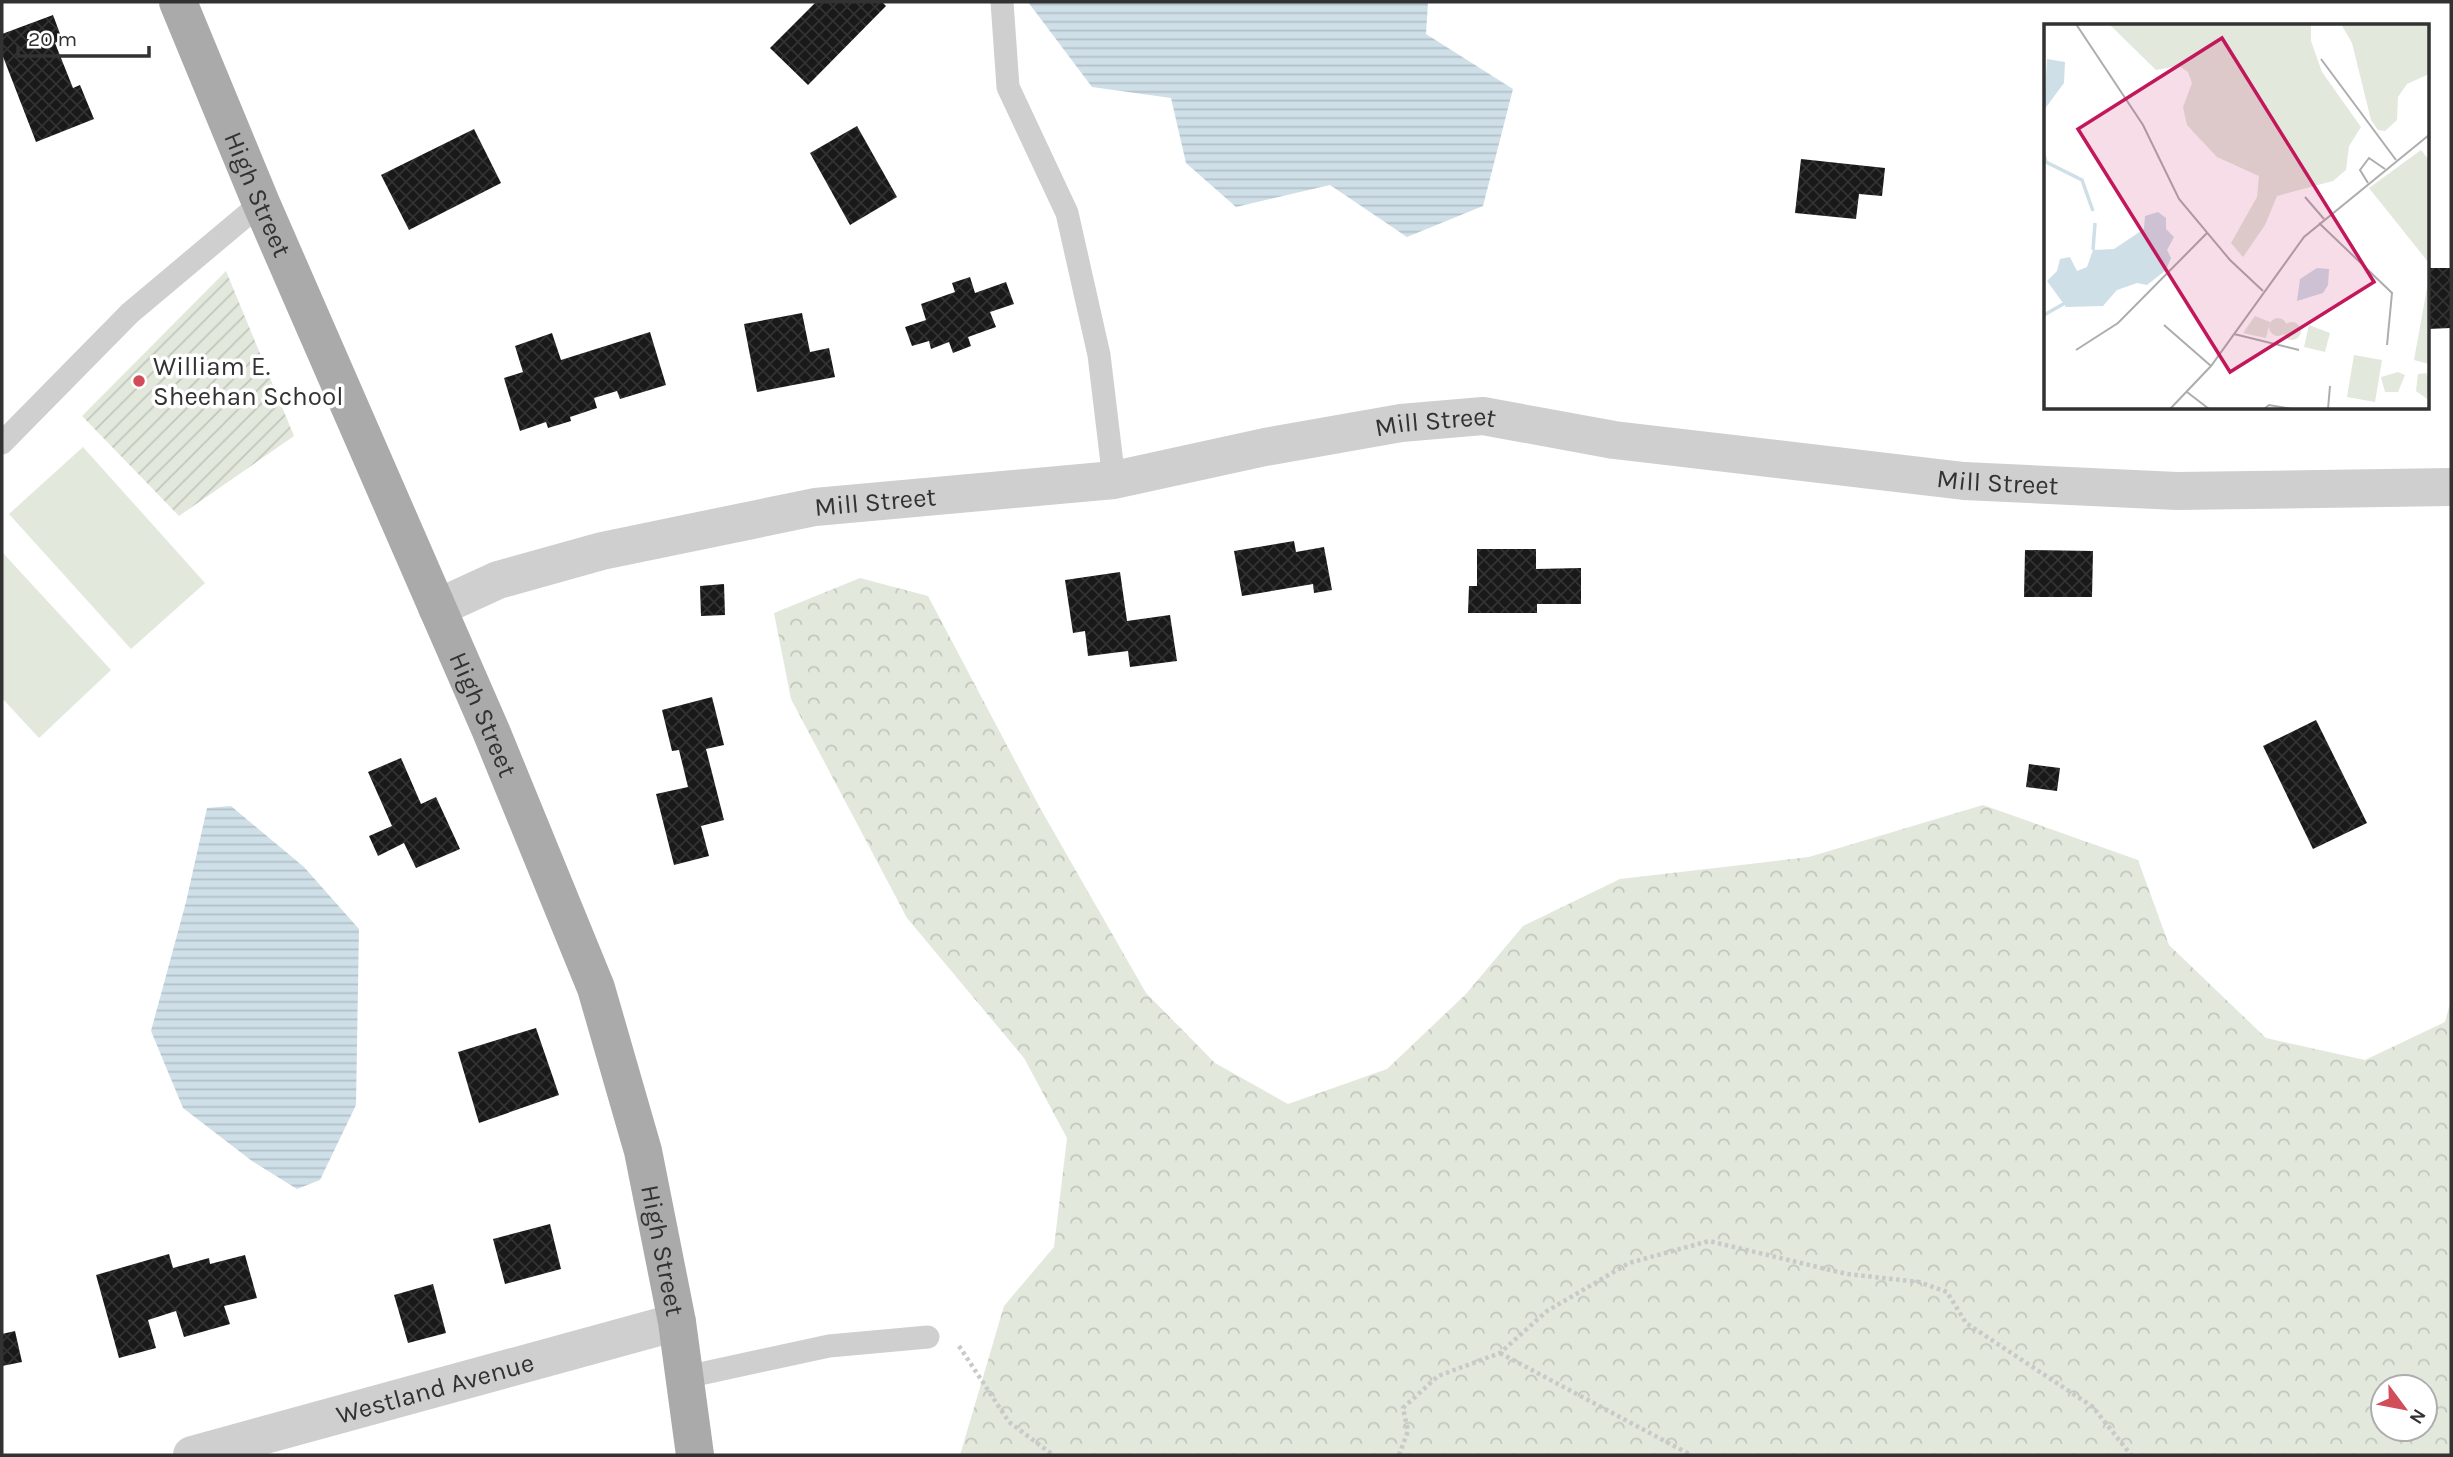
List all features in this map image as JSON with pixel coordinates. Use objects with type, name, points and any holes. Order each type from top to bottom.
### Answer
[{"type":"main road","name":"High Street","points":[[178,2],[596,988],[643,1151],[677,1322],[695,1455]]},
{"type":"street","name":"Mill Street","points":[[437,608],[498,580],[602,551],[815,507],[1114,480],[1265,447],[1401,422],[1483,416],[1614,440],[1964,481],[2177,491],[2451,487]]},
{"type":"street","name":"Westland Avenue","points":[[192,1455],[677,1322]]},
{"type":"lane","points":[[1003,2],[1008,87],[1067,214],[1099,355],[1114,480]]},
{"type":"lane","points":[[2,443],[130,313],[261,203]]},
{"type":"lane","points":[[686,1377],[829,1346],[929,1338]]},
{"type":"path","points":[[1399,1455],[1408,1431],[1403,1408],[1438,1376],[1500,1353],[1547,1311],[1629,1263],[1709,1241],[1847,1275],[1919,1282],[1947,1292],[1966,1323],[2093,1407],[2131,1455]]},
{"type":"path","points":[[929,1338],[956,1341],[1009,1422],[1053,1455]]},
{"type":"path","points":[[1500,1353],[1690,1455]]},
{"type":"green space","points":[[226,271],[294,436],[179,516],[82,416]]},
{"type":"green space","points":[[83,447],[205,583],[131,649],[9,514]]},
{"type":"green space","points":[[2,552],[111,670],[39,738],[2,698]]},
{"type":"green space","points":[[860,578],[928,596],[1040,808],[1146,993],[1215,1063],[1288,1104],[1387,1069],[1466,994],[1523,926],[1620,879],[1809,857],[1983,805],[2138,860],[2169,945],[2266,1038],[2365,1060],[2445,1022],[2451,1000],[2451,1455],[960,1455],[1004,1306],[1054,1247],[1067,1138],[1024,1058],[907,918],[791,699],[774,613]]},
{"type":"shaded area","points":[[1028,2],[1428,2],[1426,34],[1513,89],[1483,206],[1407,237],[1330,185],[1236,207],[1186,163],[1171,98],[1092,87]]},
{"type":"shaded area","points":[[231,806],[304,867],[359,929],[356,1105],[320,1180],[297,1189],[252,1161],[183,1108],[151,1031],[186,902],[207,808]]},
{"type":"building","points":[[816,2],[882,2],[886,6],[808,85],[770,48]]},
{"type":"building","points":[[53,15],[62,39],[55,43],[73,88],[80,85],[94,119],[36,142],[2,54],[2,34]]},
{"type":"building","points":[[857,126],[897,197],[850,225],[810,153]]},
{"type":"building","points":[[474,129],[501,183],[409,230],[381,175]]},
{"type":"building","points":[[1801,159],[1885,168],[1882,196],[1859,194],[1856,219],[1795,213]]},
{"type":"building","points":[[2428,268],[2451,268],[2451,328],[2428,329]]},
{"type":"building","points":[[970,277],[975,293],[1006,282],[1014,304],[990,312],[996,327],[968,337],[971,346],[953,353],[949,342],[931,349],[929,341],[912,346],[905,327],[926,320],[921,304],[955,292],[952,283]]},
{"type":"building","points":[[802,313],[810,352],[829,348],[835,377],[757,392],[744,324]]},
{"type":"building","points":[[650,332],[666,385],[620,399],[617,391],[594,398],[597,408],[570,417],[571,421],[548,428],[546,422],[520,431],[504,378],[523,372],[515,346],[552,333],[561,360]]},
{"type":"building","points":[[1294,541],[1296,552],[1324,547],[1332,590],[1314,593],[1313,584],[1242,596],[1234,551]]},
{"type":"building","points":[[1477,549],[1536,549],[1536,569],[1581,568],[1581,604],[1537,604],[1537,613],[1468,613],[1469,586],[1477,586]]},
{"type":"building","points":[[2025,550],[2093,551],[2092,597],[2024,597]]},
{"type":"building","points":[[1120,572],[1127,621],[1170,615],[1177,661],[1130,667],[1128,651],[1088,656],[1085,631],[1073,633],[1065,580]]},
{"type":"building","points":[[724,584],[725,615],[701,616],[700,586]]},
{"type":"building","points":[[712,697],[724,745],[706,749],[724,820],[701,826],[709,856],[674,865],[656,794],[688,787],[679,750],[672,751],[662,710]]},
{"type":"building","points":[[2316,720],[2367,823],[2313,849],[2263,746]]},
{"type":"building","points":[[401,758],[421,804],[436,797],[460,849],[416,868],[404,843],[378,856],[369,836],[392,826],[368,772]]},
{"type":"building","points":[[2029,764],[2060,768],[2057,791],[2026,787]]},
{"type":"building","points":[[536,1028],[559,1095],[479,1123],[458,1052]]},
{"type":"building","points":[[550,1224],[561,1269],[505,1284],[493,1239]]},
{"type":"building","points":[[169,1254],[173,1268],[209,1258],[210,1264],[245,1255],[257,1298],[224,1306],[230,1324],[184,1337],[176,1311],[148,1320],[156,1348],[119,1358],[96,1275]]},
{"type":"building","points":[[433,1284],[446,1333],[408,1343],[394,1295]]},
{"type":"building","points":[[15,1331],[22,1362],[2,1366],[2,1334]]},
{"type":"place","name":"William E. Sheehan School","points":[[139,381]]}]
